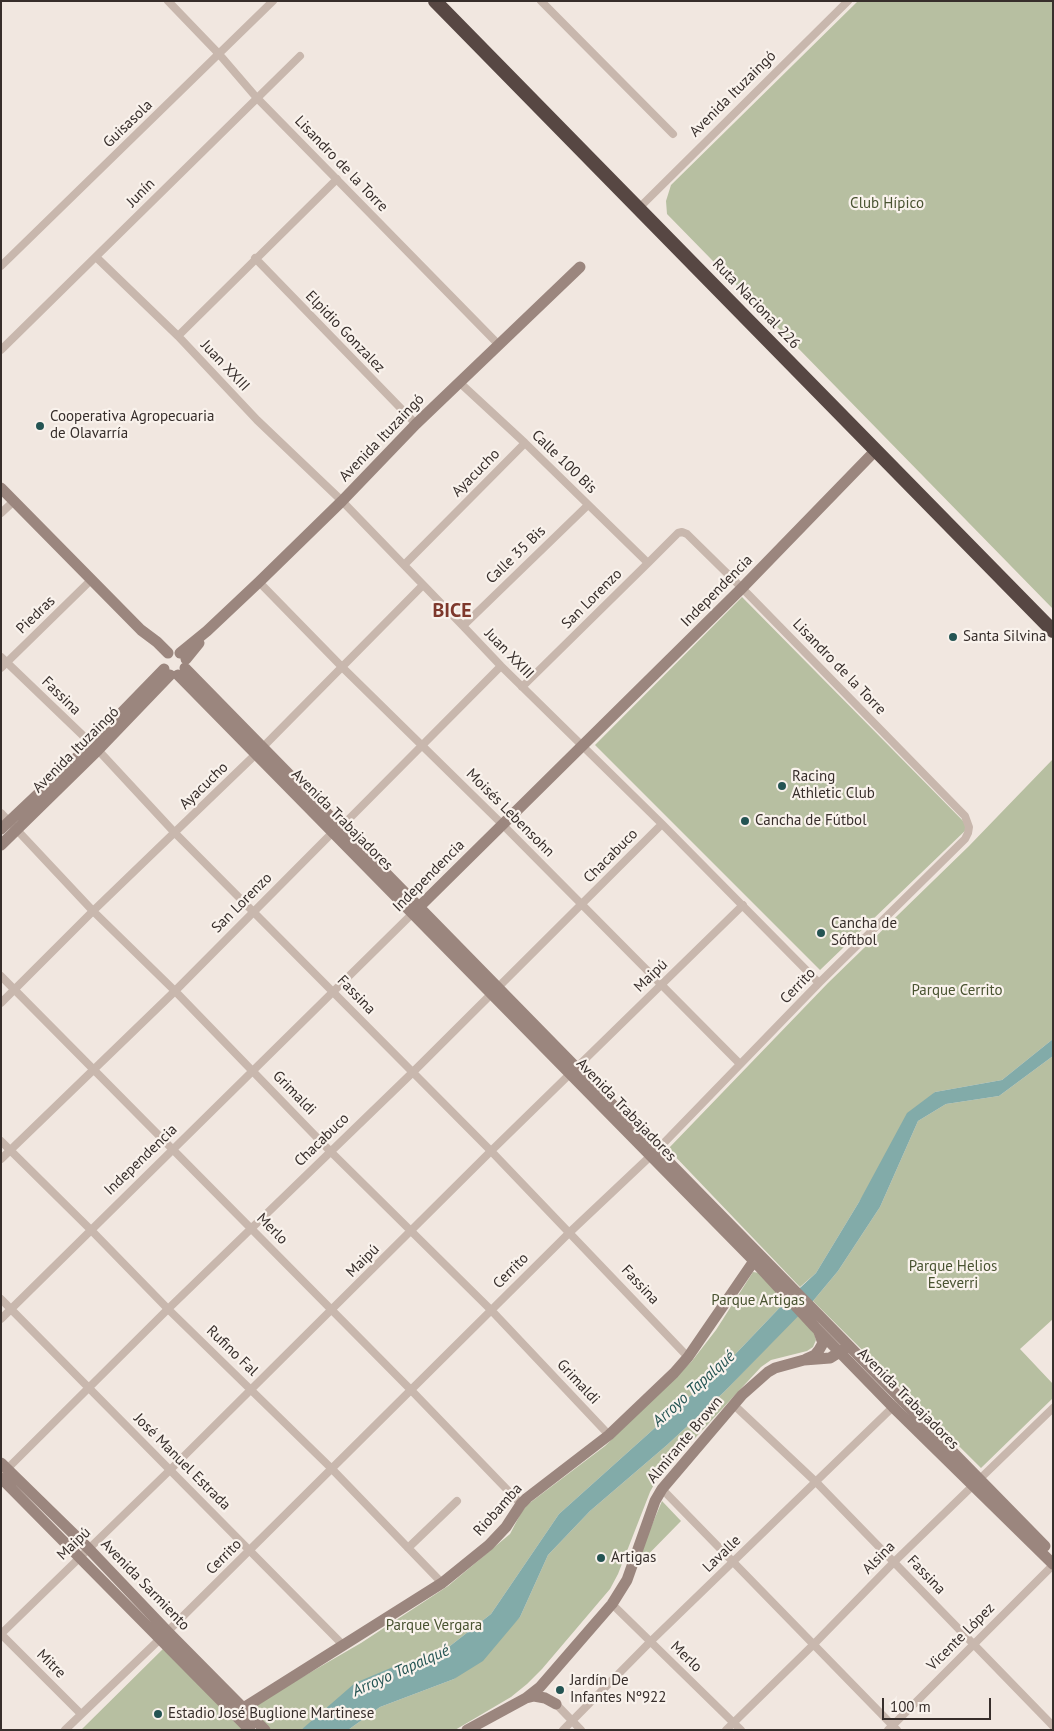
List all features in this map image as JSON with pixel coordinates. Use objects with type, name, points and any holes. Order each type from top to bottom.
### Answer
[{"type":"highway","name":"Ruta Nacional 226","points":[[435,1],[875,451],[1053,630]]},
{"type":"main road","name":"Avenida Ituzaingó","points":[[1,844],[7,823],[94,747],[207,631],[342,501],[416,424],[580,267]]},
{"type":"main road","name":"Independencia","points":[[416,909],[742,588],[875,451]]},
{"type":"main road","name":"Avenida Trabajadores","points":[[1,488],[140,630],[151,646],[174,664],[574,1070],[773,1274],[820,1327],[845,1349],[977,1482],[1053,1554]]},
{"type":"main road","name":"Riobamba","points":[[239,1711],[442,1583],[496,1538],[526,1498],[609,1435],[688,1356],[756,1257]]},
{"type":"main road","points":[[804,1360],[815,1355],[823,1343],[820,1327]]},
{"type":"main road","name":"Almirante Brown","points":[[467,1730],[526,1698],[540,1687],[612,1604],[627,1580],[655,1501],[662,1489],[742,1395],[775,1368],[804,1360],[830,1358],[845,1349]]},
{"type":"main road","name":"Avenida Sarmiento","points":[[3,1471],[89,1549],[164,1635]]},
{"type":"main road","name":"Avenida Sarmiento","points":[[3,1471],[80,1558],[164,1635],[239,1711],[251,1726],[266,1730]]},
{"type":"main road","name":"Avenida Trabajadores","points":[[977,1482],[1053,1565]]},
{"type":"main road","points":[[550,1676],[550,1692],[556,1704]]},
{"type":"main road","points":[[526,1698],[534,1696],[556,1704]]},
{"type":"street","name":"Lisandro de la Torre","points":[[168,1],[219,54],[256,97],[498,344]]},
{"type":"street","name":"Guisasola","points":[[1,266],[273,1]]},
{"type":"street","points":[[541,1],[673,134]]},
{"type":"street","name":"Avenida Ituzaingó","points":[[639,208],[848,1]]},
{"type":"street","name":"Junín","points":[[1,350],[256,97],[300,56]]},
{"type":"street","points":[[178,336],[337,179]]},
{"type":"street","name":"Juan XXIII","points":[[96,257],[178,336],[257,420],[342,501],[500,666],[662,824],[819,983]]},
{"type":"street","name":"Elpidio Gonzalez","points":[[255,258],[416,424]]},
{"type":"street","name":"Calle 100 Bis","points":[[459,382],[648,562]]},
{"type":"street","name":"Ayacucho","points":[[404,565],[525,443]]},
{"type":"street","points":[[1,513],[14,501]]},
{"type":"street","name":"Calle 35 Bis","points":[[463,626],[588,505]]},
{"type":"street","name":"Lisandro de la Torre","points":[[682,532],[687,534],[742,588],[965,816],[969,827]]},
{"type":"street","name":"San Lorenzo","points":[[522,687],[648,562],[682,532]]},
{"type":"street","name":"Piedras","points":[[3,662],[91,580]]},
{"type":"street","name":"Moisés Lebensohn","points":[[259,582],[740,1064]]},
{"type":"street","name":"Ayacucho","points":[[1,1003],[343,668],[423,585]]},
{"type":"street","name":"Fassina","points":[[3,662],[94,747],[175,833],[254,910],[412,1073],[491,1151],[688,1356]]},
{"type":"street","name":"San Lorenzo","points":[[1,1160],[174,991],[500,666]]},
{"type":"street","name":"Grimaldi","points":[[7,823],[330,1151],[491,1310],[609,1435]]},
{"type":"street","name":"Chacabuco","points":[[3,1471],[412,1073],[662,824]]},
{"type":"street","name":"Cerrito","points":[[65,1730],[164,1635],[570,1232],[654,1153],[819,983],[965,839],[969,827]]},
{"type":"street","name":"Maipú","points":[[1,1634],[743,905]]},
{"type":"street","name":"Independencia","points":[[1,1319],[416,909]]},
{"type":"street","name":"Merlo","points":[[1,976],[172,1150],[252,1228],[520,1504]]},
{"type":"street","name":"Rufino Fal","points":[[1,1141],[92,1230],[168,1309],[331,1468],[442,1583]]},
{"type":"street","name":"José Manuel Estrada","points":[[1,1299],[344,1646]]},
{"type":"street","name":"Lavalle","points":[[563,1730],[650,1642],[897,1403]]},
{"type":"street","name":"Fassina","points":[[734,1405],[816,1483],[1051,1726]]},
{"type":"street","name":"Alsina","points":[[726,1730],[894,1562],[1051,1414]]},
{"type":"street","points":[[662,1489],[732,1563],[814,1644],[893,1728]]},
{"type":"street","points":[[408,1548],[457,1501]]},
{"type":"street","name":"Vicente López","points":[[893,1728],[973,1644],[1053,1565]]},
{"type":"street","name":"Merlo","points":[[612,1604],[741,1730]]},
{"type":"street","name":"Mitre","points":[[1,1634],[80,1714]]},
{"type":"street","points":[[556,1704],[581,1730]]},
{"type":"green space","name":"Club Hípico","points":[[858,1],[1053,1],[1053,609],[667,214],[666,201],[671,185]]},
{"type":"green space","name":"Racing Athletic Club","points":[[742,597],[969,827],[820,970],[595,745]]},
{"type":"green space","name":"Parque Cerrito","points":[[1053,759],[1053,1039],[1002,1080],[935,1092],[859,1202],[816,1273],[800,1287],[668,1149],[828,983],[969,846]]},
{"type":"green space","name":"Parque Helios Eseverri","points":[[1053,1056],[1053,1319],[1020,1349],[1053,1384],[1053,1398],[981,1468],[813,1301],[838,1271],[880,1207],[918,1121],[946,1104],[999,1096]]},
{"type":"green space","points":[[753,1272],[760,1273],[786,1301],[725,1365],[559,1514],[491,1614],[450,1646],[418,1662],[393,1667],[301,1730],[271,1730],[253,1713],[254,1705],[361,1643],[448,1586],[510,1534],[527,1505],[605,1446],[692,1361],[716,1330]]},
{"type":"green space","points":[[798,1314],[813,1330],[816,1340],[813,1347],[807,1351],[771,1360],[761,1367],[657,1479],[610,1589],[527,1684],[511,1697],[455,1730],[348,1730],[380,1707],[454,1679],[520,1617],[548,1555],[590,1511],[667,1445],[724,1392]]},
{"type":"green space","points":[[662,1501],[681,1521],[633,1570]]},
{"type":"green space","points":[[167,1645],[245,1730],[81,1730]]},
{"type":"water","name":"Arroyo Tapalqué","points":[[1053,1039],[1053,1056],[999,1096],[946,1104],[918,1121],[880,1207],[838,1271],[813,1301],[724,1392],[667,1445],[590,1511],[548,1555],[520,1617],[483,1661],[454,1679],[380,1707],[348,1730],[301,1730],[355,1683],[393,1667],[418,1662],[450,1646],[491,1614],[559,1514],[725,1365],[786,1301],[816,1273],[859,1202],[907,1113],[935,1092],[1002,1080]]},
{"type":"place","name":"Cooperativa Agropecuaria de Olavarría","points":[[40,426]]},
{"type":"place","name":"Santa Silvina","points":[[953,637]]},
{"type":"place","name":"Racing Athletic Club","points":[[782,786]]},
{"type":"place","name":"Cancha de Fútbol","points":[[745,821]]},
{"type":"place","name":"Cancha de Sóftbol","points":[[821,933]]},
{"type":"place","name":"Artigas","points":[[601,1558]]},
{"type":"place","name":"Jardín De Infantes Nº922","points":[[560,1690]]},
{"type":"place","name":"Estadio José Buglione Martinese","points":[[158,1714]]},
{"type":"district","name":"BICE","points":[[452,611]]},
{"type":"park label","name":"Parque Artigas","points":[[758,1301]]},
{"type":"park label","name":"Parque Vergara","points":[[434,1626]]}]
